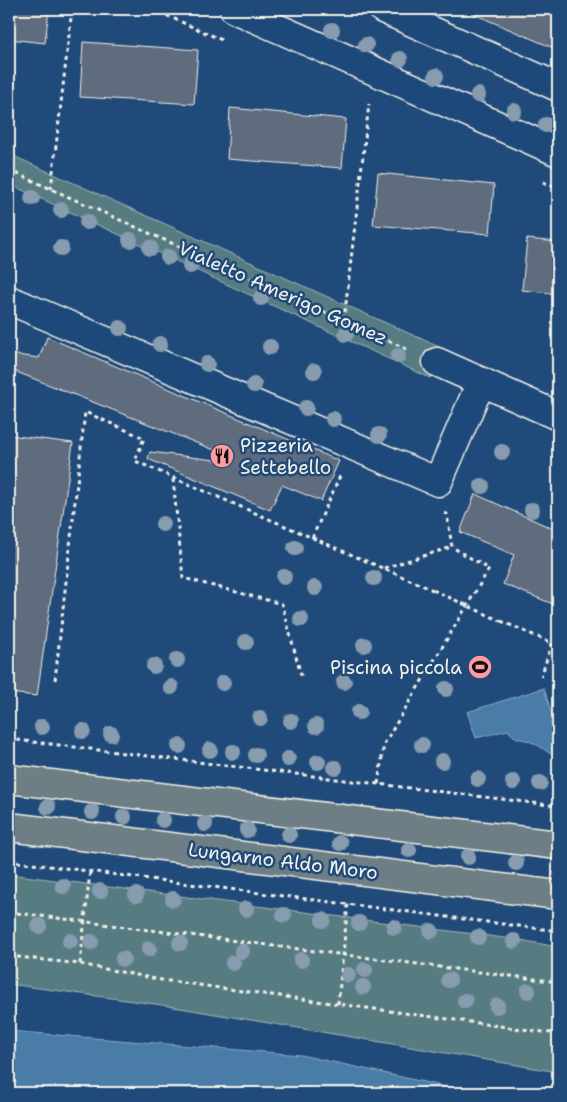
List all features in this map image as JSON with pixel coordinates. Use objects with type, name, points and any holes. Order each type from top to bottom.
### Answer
[{"type":"main road","points":[[9,778],[558,845]]},
{"type":"main road","name":"Lungarno Aldo Moro","points":[[9,827],[558,895]]},
{"type":"street","points":[[234,9],[558,152]]},
{"type":"street","points":[[382,9],[558,87]]},
{"type":"street","points":[[9,300],[438,482],[474,398],[483,382]]},
{"type":"street","points":[[437,362],[558,416]]},
{"type":"path","points":[[51,189],[72,9]]},
{"type":"path","points":[[344,320],[369,104]]},
{"type":"path","name":"Vialetto Amerigo Gomez","points":[[9,170],[437,362]]},
{"type":"path","points":[[55,680],[85,412],[144,438],[135,461],[173,479],[384,568],[552,643],[541,677]]},
{"type":"path","points":[[312,538],[343,470]]},
{"type":"path","points":[[173,479],[183,578],[282,604],[302,679]]},
{"type":"path","points":[[438,511],[447,514],[452,547]]},
{"type":"path","points":[[378,784],[384,744],[489,569],[452,547],[384,568]]},
{"type":"path","points":[[9,739],[558,806]]},
{"type":"path","points":[[9,862],[348,903],[558,931]]},
{"type":"path","points":[[80,964],[90,872]]},
{"type":"path","points":[[338,1004],[348,903]]},
{"type":"path","points":[[9,912],[558,982]]},
{"type":"path","points":[[9,956],[80,964],[162,980],[558,1034]]},
{"type":"green space","points":[[9,154],[444,349],[430,378],[9,184]]},
{"type":"green space","points":[[9,874],[520,940],[558,947],[558,1072],[162,1005],[9,984]]},
{"type":"water","points":[[544,688],[552,715],[558,715],[558,756],[551,754],[540,746],[516,737],[508,730],[476,738],[467,712]]},
{"type":"water","points":[[9,1031],[301,1055],[474,1093],[9,1093]]},
{"type":"building","points":[[9,9],[49,9],[45,43],[9,39]]},
{"type":"building","points":[[462,9],[558,9],[558,50]]},
{"type":"building","points":[[83,42],[198,50],[194,104],[80,97]]},
{"type":"building","points":[[230,108],[346,119],[342,168],[227,159]]},
{"type":"building","points":[[378,173],[494,185],[490,234],[373,225]]},
{"type":"building","points":[[527,239],[558,242],[558,294],[522,290]]},
{"type":"building","points":[[47,337],[339,461],[321,501],[282,485],[270,510],[148,459],[150,452],[231,462],[232,457],[9,369],[9,354],[39,358]]},
{"type":"building","points":[[9,435],[73,443],[37,696],[9,693]]},
{"type":"building","points":[[475,494],[558,531],[558,606],[503,584],[514,555],[460,532]]},
{"type":"place","name":"Pizzeria Settebello","points":[[222,456]]},
{"type":"place","name":"Piscina piccola","points":[[480,667]]}]
